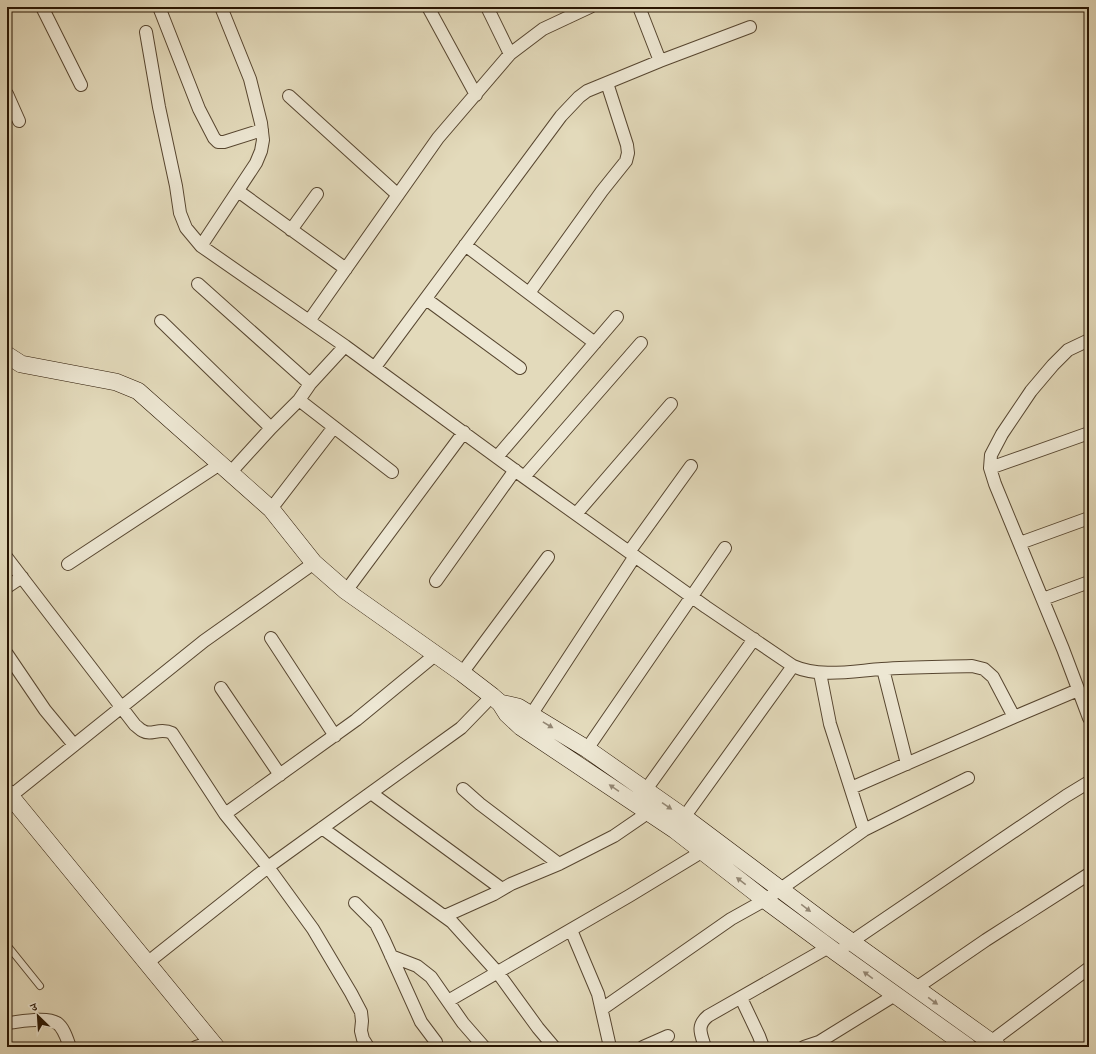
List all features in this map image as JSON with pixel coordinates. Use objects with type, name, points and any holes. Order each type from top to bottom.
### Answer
[{"type":"street","points":[[42,7],[81,84]]},
{"type":"street","points":[[159,7],[199,109],[214,138],[218,142],[224,142],[262,130]]},
{"type":"street","points":[[201,246],[256,163],[261,151],[263,140],[250,79],[221,7]]},
{"type":"street","points":[[428,7],[476,94]]},
{"type":"street","points":[[487,7],[510,54]]},
{"type":"street","points":[[309,320],[438,138],[510,54],[542,29],[590,7]]},
{"type":"street","points":[[639,7],[660,61]]},
{"type":"street","points":[[375,367],[561,116],[583,94],[660,61],[750,27]]},
{"type":"street","points":[[146,32],[180,213],[186,228],[201,246],[309,320],[576,514],[793,666],[803,670],[820,673],[972,666],[984,669],[993,677],[1014,717]]},
{"type":"street","points":[[529,293],[602,191],[626,161],[628,153],[627,145],[607,83]]},
{"type":"street","points":[[7,94],[19,121]]},
{"type":"street","points":[[289,96],[398,195]]},
{"type":"street","points":[[238,191],[346,268]]},
{"type":"street","points":[[292,230],[317,194]]},
{"type":"street","points":[[465,246],[594,343]]},
{"type":"street","points":[[198,284],[310,384]]},
{"type":"street","points":[[426,299],[520,368]]},
{"type":"street","points":[[497,457],[617,317]]},
{"type":"street","points":[[161,321],[270,428]]},
{"type":"street","points":[[1089,340],[1068,350],[1031,391],[1002,434],[991,455],[990,468],[1089,718]]},
{"type":"street","points":[[436,581],[520,473],[641,343]]},
{"type":"street","points":[[68,564],[225,468],[299,400],[310,384],[345,346]]},
{"type":"street","points":[[7,355],[21,364],[116,382],[138,391],[271,508],[314,563],[346,592],[462,673],[496,699],[507,714],[521,727],[649,812],[680,824],[779,888],[975,1031],[991,1045],[1089,968]]},
{"type":"street","points":[[299,400],[392,472]]},
{"type":"street","points":[[576,514],[671,404]]},
{"type":"street","points":[[271,508],[334,427]]},
{"type":"street","points":[[346,592],[464,432]]},
{"type":"street","points":[[990,468],[1089,433]]},
{"type":"street","points":[[531,715],[632,554],[692,466]]},
{"type":"street","points":[[1020,543],[1089,518]]},
{"type":"street","points":[[587,749],[725,548]]},
{"type":"street","points":[[462,673],[548,557]]},
{"type":"street","points":[[7,558],[136,725],[143,732],[148,733],[166,730],[172,733],[225,814],[268,867],[313,930],[361,1012],[361,1031],[363,1039],[368,1047]]},
{"type":"street","points":[[214,1044],[8,796],[204,641],[314,563]]},
{"type":"street","points":[[7,587],[22,577]]},
{"type":"street","points":[[1043,599],[1089,582]]},
{"type":"street","points":[[271,638],[335,736]]},
{"type":"street","points":[[646,791],[754,639]]},
{"type":"street","points":[[7,654],[45,710],[74,745]]},
{"type":"street","points":[[225,814],[335,736],[435,655]]},
{"type":"street","points":[[680,824],[793,666]]},
{"type":"street","points":[[883,669],[907,764]]},
{"type":"street","points":[[820,673],[830,724],[864,830]]},
{"type":"street","points":[[221,688],[280,775]]},
{"type":"street","points":[[851,788],[1078,690]]},
{"type":"street","points":[[496,699],[518,707],[587,749],[646,791],[680,824],[703,851],[765,900],[962,1046],[975,1031]]},
{"type":"street","points":[[147,963],[268,867],[461,728],[496,699]]},
{"type":"street","points":[[602,1009],[731,919],[765,900],[779,888],[864,830],[968,778]]},
{"type":"street","points":[[705,1047],[700,1026],[704,1020],[741,998],[850,941],[1089,782]]},
{"type":"street","points":[[463,789],[480,804],[559,864]]},
{"type":"street","points":[[371,793],[502,889]]},
{"type":"street","points":[[445,916],[559,864],[614,836],[649,812]]},
{"type":"street","points":[[322,828],[452,922],[498,973],[538,1028],[554,1047]]},
{"type":"street","points":[[448,1002],[703,851]]},
{"type":"street","points":[[916,988],[986,940],[1089,874]]},
{"type":"street","points":[[355,903],[376,924],[421,1022],[436,1042],[437,1047]]},
{"type":"street","points":[[571,930],[598,994],[610,1047]]},
{"type":"street","points":[[392,956],[417,966],[431,977],[463,1023],[484,1047]]},
{"type":"street","points":[[804,1047],[819,1042],[895,995]]},
{"type":"street","points":[[741,998],[760,1036],[763,1047]]},
{"type":"street","points":[[7,1023],[40,1020],[49,1020],[57,1023],[64,1031],[70,1047]]},
{"type":"street","points":[[643,1047],[668,1036]]},
{"type":"street","points":[[196,1047],[214,1044]]},
{"type":"lane","points":[[7,945],[40,986]]}]
